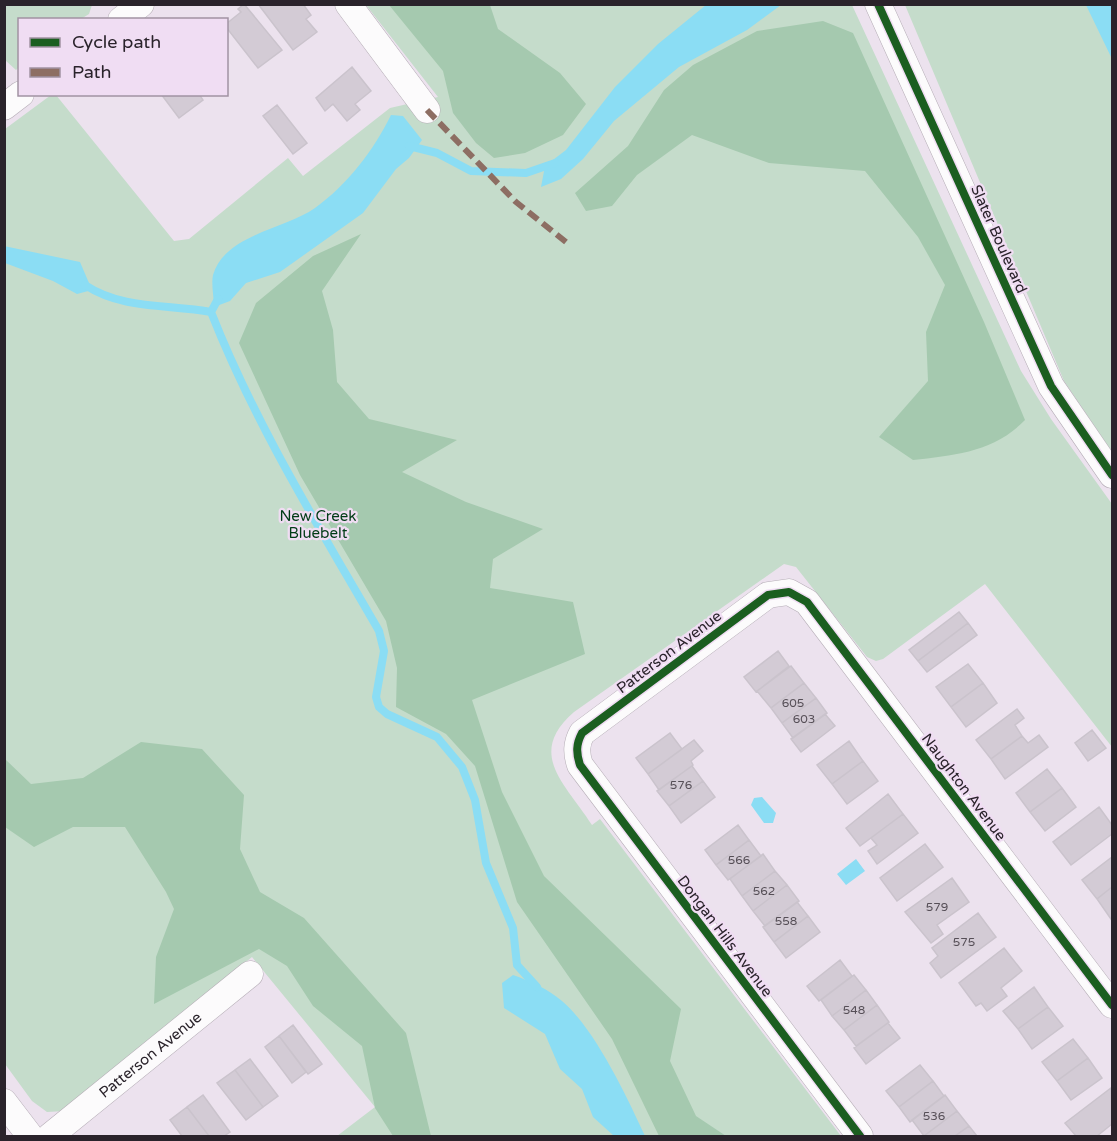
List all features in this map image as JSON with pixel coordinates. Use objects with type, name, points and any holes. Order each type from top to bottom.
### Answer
[{"type":"street","points":[[124,18],[141,4]]},
{"type":"street","points":[[348,4],[427,110]]},
{"type":"street","name":"Slater Boulevard","points":[[878,4],[1051,386],[1113,475]]},
{"type":"street","points":[[4,107],[18,96]]},
{"type":"street","name":"Patterson Avenue","points":[[577,748],[582,733],[768,595],[789,592]]},
{"type":"street","name":"Naughton Avenue","points":[[789,592],[807,602],[1113,1005]]},
{"type":"street","name":"Dongan Hills Avenue","points":[[577,748],[580,765],[860,1137]]},
{"type":"street","name":"Patterson Avenue","points":[[50,1137],[250,974]]},
{"type":"street","points":[[4,1102],[30,1137]]},
{"type":"green space","points":[[5,4],[92,4],[89,14],[83,18],[18,18],[18,68],[16,70],[5,60]]},
{"type":"green space","name":"New Creek Bluebelt","points":[[366,5],[852,5],[1021,371],[1051,419],[1112,504],[1112,747],[985,584],[883,659],[876,661],[867,657],[796,567],[784,564],[574,712],[560,727],[553,741],[551,755],[555,768],[592,825],[600,819],[841,1136],[337,1136],[375,1107],[252,957],[65,1111],[47,1112],[32,1101],[5,1064],[5,129],[50,96],[57,96],[174,241],[189,239],[288,158],[303,176],[390,108],[438,97]]},
{"type":"green space","points":[[389,5],[490,5],[498,29],[560,73],[586,104],[563,135],[525,153],[494,158],[476,143],[453,113],[443,71]]},
{"type":"green space","points":[[905,5],[1112,5],[1112,452],[1064,381]]},
{"type":"green space","points":[[823,21],[853,33],[984,322],[1025,420],[1013,431],[987,445],[959,454],[913,460],[879,437],[928,381],[926,332],[945,285],[918,237],[865,171],[769,163],[692,135],[637,175],[612,206],[586,211],[575,193],[628,146],[664,90],[693,65],[757,31]]},
{"type":"green space","points":[[361,234],[322,291],[333,330],[337,382],[369,419],[457,440],[402,472],[466,502],[543,529],[493,559],[490,588],[573,602],[585,654],[472,700],[502,792],[544,876],[681,1009],[670,1061],[696,1116],[726,1136],[659,1136],[612,1039],[517,902],[475,766],[446,734],[396,707],[397,668],[386,621],[300,475],[239,343],[256,303],[313,256]]},
{"type":"green space","points":[[141,742],[202,749],[244,795],[240,849],[260,892],[304,918],[406,1033],[431,1136],[393,1136],[375,1108],[362,1046],[313,1006],[287,966],[259,949],[154,1004],[156,957],[174,909],[166,892],[125,827],[73,827],[34,847],[5,827],[5,759],[31,784],[83,778]]},
{"type":"water","points":[[706,5],[781,5],[747,30],[679,67],[614,121],[583,159],[561,179],[541,187],[545,166],[566,150],[615,87],[658,44]]},
{"type":"water","points":[[1086,5],[1112,5],[1112,59]]},
{"type":"water","points":[[391,115],[403,116],[422,140],[409,158],[396,169],[363,213],[280,272],[246,283],[230,301],[214,307],[213,275],[220,261],[230,250],[243,241],[303,215],[327,199],[359,166]]},
{"type":"water","points":[[4,246],[80,262],[92,290],[77,294],[53,281],[5,263]]},
{"type":"water","points":[[762,797],[776,813],[773,823],[764,823],[751,805],[754,798]]},
{"type":"water","points":[[856,859],[865,871],[846,885],[837,874]]},
{"type":"water","points":[[513,975],[551,993],[574,1013],[609,1064],[645,1136],[614,1136],[593,1117],[582,1089],[560,1069],[545,1034],[504,1008],[502,983]]},
{"type":"building","points":[[244,4],[282,50],[258,68],[228,30],[228,22],[241,12],[238,9]]},
{"type":"building","points":[[258,4],[303,4],[311,15],[306,19],[317,32],[293,50]]},
{"type":"building","points":[[352,67],[371,91],[355,104],[360,110],[347,121],[333,104],[325,111],[316,98]]},
{"type":"building","points":[[162,96],[200,96],[203,100],[179,118]]},
{"type":"building","points":[[277,105],[307,143],[293,154],[263,116]]},
{"type":"building","points":[[959,612],[968,623],[918,661],[909,650]]},
{"type":"building","points":[[968,623],[977,635],[927,672],[918,661]]},
{"type":"building","points":[[778,651],[789,666],[756,692],[744,677]]},
{"type":"building","points":[[968,664],[983,683],[951,707],[936,687]]},
{"type":"building","points":[[791,666],[804,683],[771,708],[757,691]]},
{"type":"building","points":[[804,683],[816,698],[782,723],[771,708]]},
{"type":"building","points":[[983,683],[997,703],[966,727],[951,707]]},
{"type":"building","points":[[816,698],[827,713],[793,738],[782,723]]},
{"type":"building","points":[[1017,709],[1024,718],[1015,725],[1022,736],[991,759],[976,740]]},
{"type":"building","points":[[825,714],[835,726],[801,752],[791,739]]},
{"type":"building","points":[[1092,730],[1106,748],[1088,761],[1075,743]]},
{"type":"building","points":[[670,733],[682,749],[648,774],[636,758]]},
{"type":"building","points":[[1039,735],[1048,747],[1005,779],[991,759],[1022,736],[1028,743]]},
{"type":"building","points":[[694,740],[703,751],[691,761],[693,765],[659,790],[648,774]]},
{"type":"building","points":[[849,741],[863,761],[832,784],[817,765]]},
{"type":"building","points":[[863,761],[878,781],[847,804],[832,784]]},
{"type":"building","points":[[692,766],[703,781],[669,806],[657,791]]},
{"type":"building","points":[[1047,769],[1062,788],[1030,812],[1016,793]]},
{"type":"building","points":[[703,781],[715,797],[681,823],[669,806]]},
{"type":"building","points":[[1062,788],[1076,807],[1045,831],[1030,812]]},
{"type":"building","points":[[888,794],[903,814],[860,846],[846,828]]},
{"type":"building","points":[[1099,807],[1112,825],[1112,834],[1071,865],[1053,842]]},
{"type":"building","points":[[903,814],[918,833],[877,864],[868,851],[877,845],[871,838]]},
{"type":"building","points":[[738,825],[749,840],[716,865],[705,850]]},
{"type":"building","points":[[749,840],[761,856],[728,880],[716,865]]},
{"type":"building","points":[[925,844],[943,867],[897,901],[880,878]]},
{"type":"building","points":[[763,854],[775,871],[742,896],[730,879]]},
{"type":"building","points":[[1112,857],[1112,887],[1097,899],[1082,880]]},
{"type":"building","points":[[775,871],[787,885],[753,911],[742,896]]},
{"type":"building","points":[[952,878],[969,902],[937,925],[943,934],[931,943],[905,912]]},
{"type":"building","points":[[787,885],[799,901],[765,926],[753,911]]},
{"type":"building","points":[[1112,887],[1112,918],[1111,919],[1097,899]]},
{"type":"building","points":[[797,902],[808,916],[774,942],[763,927]]},
{"type":"building","points":[[978,913],[996,937],[941,978],[930,963],[938,956],[932,948]]},
{"type":"building","points":[[808,916],[820,932],[786,958],[774,942]]},
{"type":"building","points":[[1004,948],[1022,971],[1001,988],[1007,996],[987,1011],[981,1003],[976,1006],[959,983]]},
{"type":"building","points":[[840,960],[852,976],[819,1001],[807,986]]},
{"type":"building","points":[[854,975],[866,990],[832,1016],[821,1000]]},
{"type":"building","points":[[1034,987],[1048,1007],[1018,1029],[1003,1011]]},
{"type":"building","points":[[866,990],[877,1005],[844,1030],[832,1016]]},
{"type":"building","points":[[877,1005],[889,1022],[856,1046],[844,1030]]},
{"type":"building","points":[[1048,1007],[1063,1026],[1032,1049],[1018,1029]]},
{"type":"building","points":[[888,1023],[900,1038],[866,1064],[854,1048]]},
{"type":"building","points":[[293,1025],[322,1064],[308,1074],[279,1036]]},
{"type":"building","points":[[279,1036],[306,1072],[292,1083],[265,1047]]},
{"type":"building","points":[[1073,1039],[1088,1058],[1057,1081],[1042,1062]]},
{"type":"building","points":[[1088,1058],[1102,1078],[1071,1100],[1057,1081]]},
{"type":"building","points":[[250,1059],[278,1096],[263,1107],[235,1070]]},
{"type":"building","points":[[920,1065],[933,1081],[899,1107],[886,1091]]},
{"type":"building","points":[[235,1070],[263,1107],[246,1120],[217,1083]]},
{"type":"building","points":[[933,1081],[944,1096],[910,1122],[899,1107]]},
{"type":"building","points":[[1111,1088],[1112,1124],[1097,1136],[1076,1136],[1065,1123]]},
{"type":"building","points":[[203,1095],[230,1132],[224,1136],[209,1136],[187,1107]]},
{"type":"building","points":[[945,1095],[957,1111],[924,1136],[912,1120]]},
{"type":"building","points":[[187,1107],[209,1136],[182,1136],[170,1120]]},
{"type":"building","points":[[957,1111],[969,1126],[955,1136],[924,1136]]},
{"type":"building","points":[[969,1126],[977,1136],[955,1136]]},
{"type":"waterway","points":[[409,146],[437,153],[471,171],[526,173],[555,163]]},
{"type":"waterway","points":[[85,285],[115,299],[211,312]]},
{"type":"waterway","points":[[218,299],[211,312],[247,394],[311,514],[379,631],[384,651],[376,697],[379,707],[387,714],[437,737],[462,767],[475,800],[486,863],[513,928],[517,965],[537,987]]},
{"type":"marked path","points":[[427,110],[516,202],[566,242]]},
{"type":"cycle path","points":[[878,4],[1051,386],[1112,475]]},
{"type":"cycle path","points":[[860,1136],[580,765],[578,756],[577,749],[582,733],[768,595],[789,592],[807,602],[1112,1005]]}]
